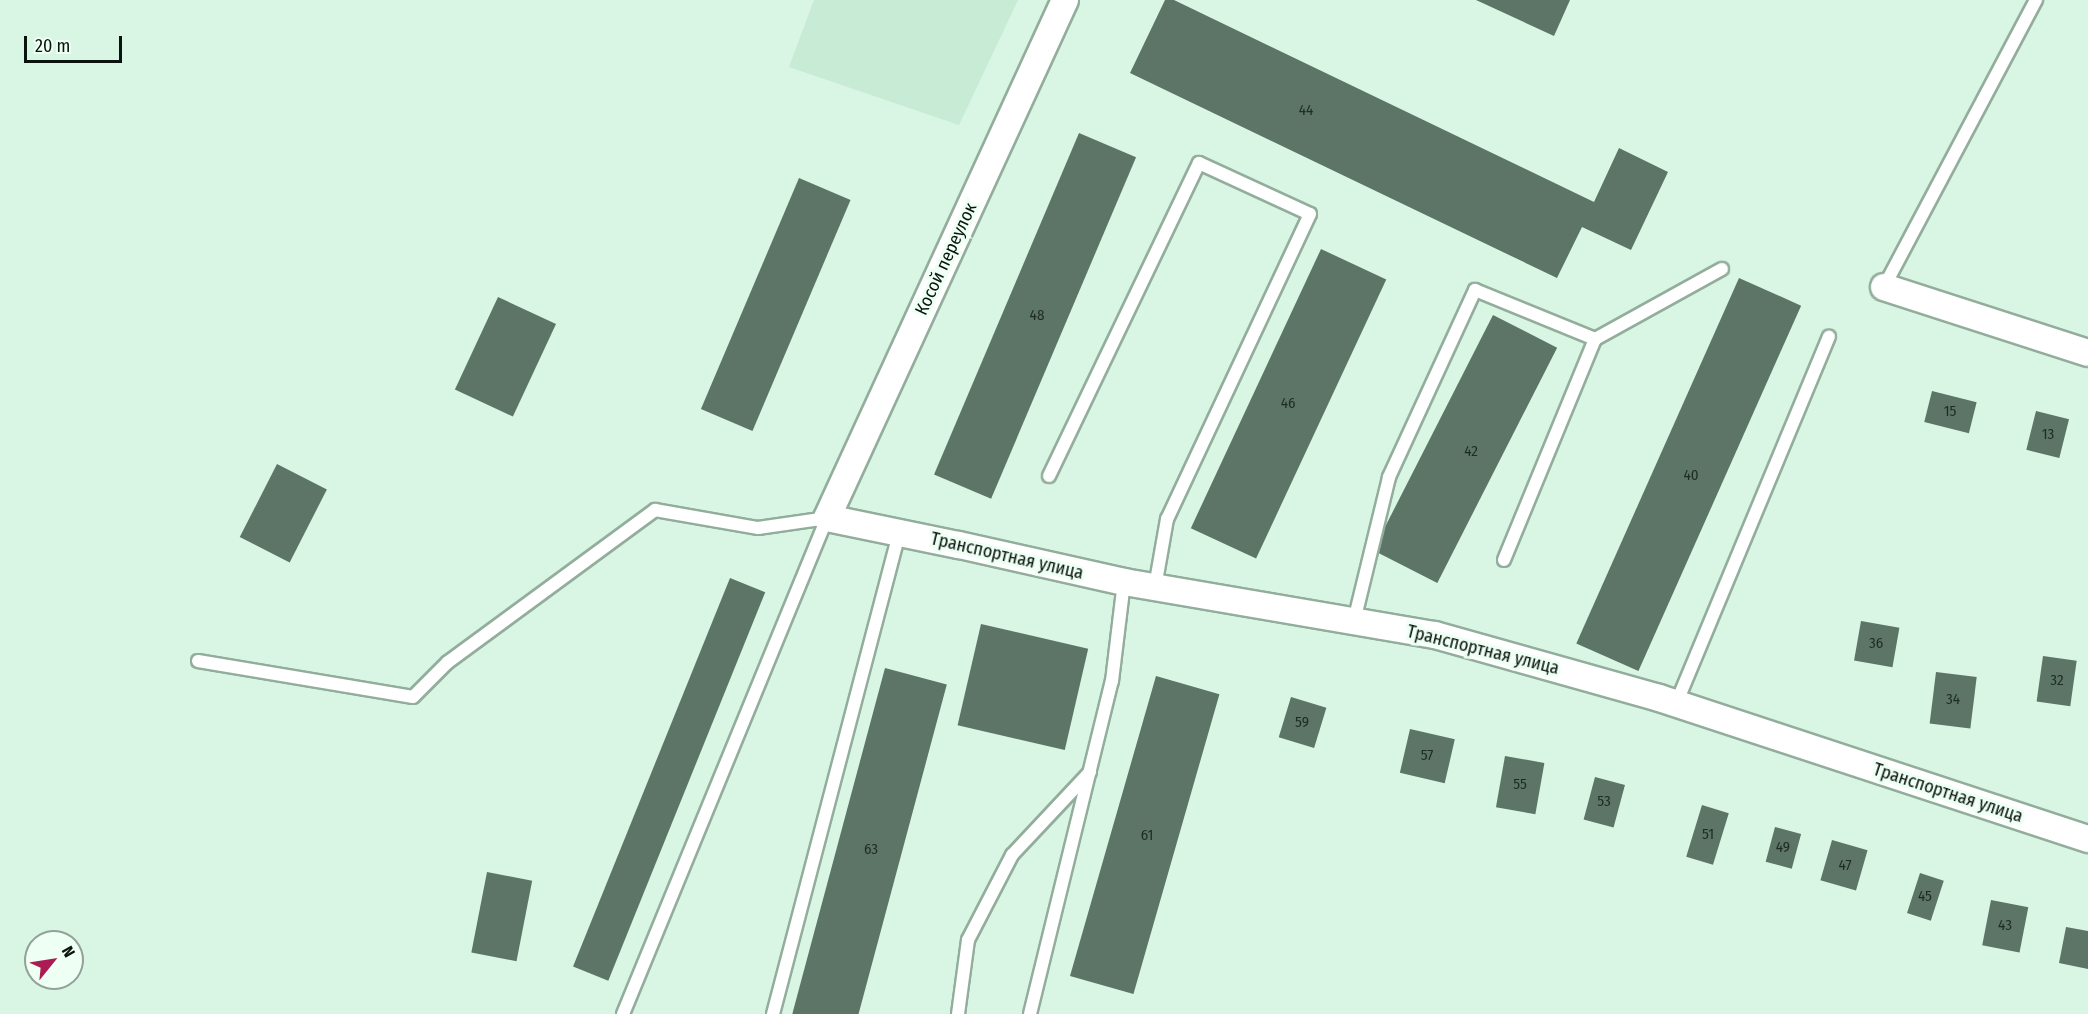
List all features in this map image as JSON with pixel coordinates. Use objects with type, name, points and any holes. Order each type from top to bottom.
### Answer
[{"type":"street","name":"Косой переулок","points":[[827,518],[1065,0]]},
{"type":"street","points":[[1884,287],[2088,353]]},
{"type":"street","name":"Транспортная улица","points":[[827,518],[1124,582],[1436,635],[1676,704],[2088,839]]},
{"type":"lane","points":[[1884,287],[2036,0]]},
{"type":"lane","points":[[1049,476],[1198,163],[1310,214],[1167,519],[1155,587]]},
{"type":"lane","points":[[1504,560],[1595,339],[1722,269]]},
{"type":"lane","points":[[1354,621],[1389,477],[1475,290],[1595,339]]},
{"type":"lane","points":[[1676,704],[1829,337]]},
{"type":"lane","points":[[198,662],[413,697],[448,662],[655,510],[758,528],[827,518]]},
{"type":"lane","points":[[623,1014],[827,518]]},
{"type":"lane","points":[[772,1014],[899,533]]},
{"type":"lane","points":[[1030,1014],[1112,681],[1124,582]]},
{"type":"lane","points":[[958,1014],[968,940],[1012,855],[1090,771]]},
{"type":"shaded area","points":[[814,0],[1018,0],[959,125],[789,67]]},
{"type":"building","points":[[1165,0],[1174,0],[1594,202],[1619,148],[1668,172],[1631,250],[1582,227],[1557,278],[1130,73]]},
{"type":"building","points":[[1476,0],[1570,0],[1554,36]]},
{"type":"building","points":[[1079,133],[1136,157],[991,499],[934,475]]},
{"type":"building","points":[[799,178],[851,200],[752,431],[701,409]]},
{"type":"building","points":[[1321,249],[1386,279],[1256,559],[1191,528]]},
{"type":"building","points":[[1739,278],[1801,306],[1638,671],[1576,643]]},
{"type":"building","points":[[498,297],[556,324],[513,416],[455,389]]},
{"type":"building","points":[[1493,315],[1557,348],[1437,583],[1373,550]]},
{"type":"building","points":[[1932,391],[1977,402],[1969,433],[1924,422]]},
{"type":"building","points":[[2036,411],[2069,419],[2059,458],[2026,450]]},
{"type":"building","points":[[277,464],[327,489],[290,562],[240,537]]},
{"type":"building","points":[[730,578],[765,592],[608,981],[573,966]]},
{"type":"building","points":[[1861,621],[1899,628],[1892,667],[1854,660]]},
{"type":"building","points":[[981,624],[1088,649],[1065,750],[958,725]]},
{"type":"building","points":[[2043,656],[2077,661],[2070,706],[2037,702]]},
{"type":"building","points":[[885,668],[947,685],[859,1014],[792,1014]]},
{"type":"building","points":[[1936,672],[1977,677],[1970,729],[1930,724]]},
{"type":"building","points":[[1156,676],[1219,694],[1133,994],[1070,976]]},
{"type":"building","points":[[1291,697],[1326,708],[1314,748],[1279,737]]},
{"type":"building","points":[[1410,729],[1455,739],[1445,783],[1400,773]]},
{"type":"building","points":[[1505,756],[1544,763],[1535,814],[1496,807]]},
{"type":"building","points":[[1595,777],[1625,785],[1614,828],[1584,820]]},
{"type":"building","points":[[1702,805],[1729,813],[1713,865],[1686,857]]},
{"type":"building","points":[[1775,827],[1801,834],[1792,869],[1766,862]]},
{"type":"building","points":[[1832,840],[1868,850],[1856,891],[1820,880]]},
{"type":"building","points":[[487,872],[532,881],[517,961],[471,952]]},
{"type":"building","points":[[1920,873],[1944,881],[1931,921],[1907,913]]},
{"type":"building","points":[[1991,900],[2028,907],[2020,952],[1982,945]]},
{"type":"building","points":[[2066,927],[2088,931],[2088,969],[2059,963]]}]
